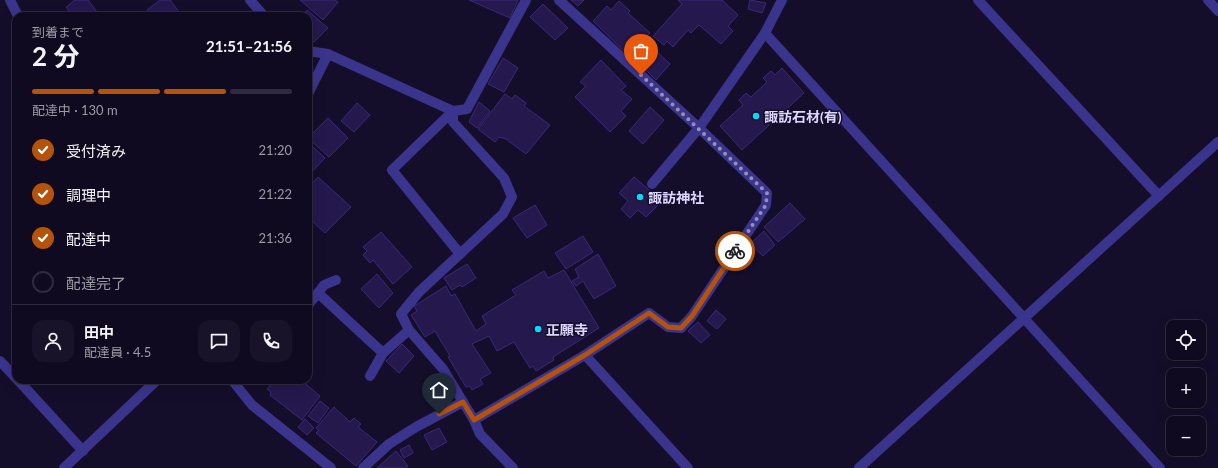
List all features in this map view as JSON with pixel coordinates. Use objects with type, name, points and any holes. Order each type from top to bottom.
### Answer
[{"type":"street","points":[[10,0],[16,12]]},
{"type":"street","points":[[250,0],[260,12]]},
{"type":"street","points":[[312,52],[328,54],[453,111],[466,109],[526,0]]},
{"type":"street","points":[[474,420],[585,355],[649,313],[668,327],[681,328],[692,316],[766,205],[767,193],[699,128],[559,0]]},
{"type":"street","points":[[652,184],[699,128],[765,33],[782,0]]},
{"type":"street","points":[[978,0],[1159,196]]},
{"type":"street","points":[[1208,0],[1218,11]]},
{"type":"street","points":[[765,33],[1160,468]]},
{"type":"street","points":[[312,86],[328,54]]},
{"type":"street","points":[[453,111],[453,122],[504,178],[512,197],[504,214],[419,292],[401,314],[408,330],[443,369],[474,420],[480,434],[513,468]]},
{"type":"street","points":[[453,111],[392,170],[460,254]]},
{"type":"street","points":[[859,468],[1218,142]]},
{"type":"street","points":[[312,300],[324,285],[336,280]]},
{"type":"street","points":[[318,293],[383,353]]},
{"type":"street","points":[[370,376],[383,353],[408,330]]},
{"type":"street","points":[[585,355],[688,468]]},
{"type":"street","points":[[0,361],[12,374]]},
{"type":"street","points":[[22,384],[83,451]]},
{"type":"street","points":[[64,468],[153,384]]},
{"type":"street","points":[[239,384],[252,405],[331,468]]},
{"type":"street","points":[[363,468],[389,444],[416,427],[463,402]]},
{"type":"building","points":[[75,0],[88,0],[97,12],[70,12],[66,7]]},
{"type":"building","points":[[160,0],[170,0],[179,12],[149,12],[147,10]]},
{"type":"building","points":[[300,0],[335,0],[338,2],[323,20]]},
{"type":"building","points":[[469,0],[518,0],[510,18]]},
{"type":"building","points":[[571,0],[584,0],[578,6]]},
{"type":"building","points":[[678,0],[722,0],[738,15],[728,26],[733,31],[721,44],[699,25],[691,33],[688,30],[673,47],[667,41],[664,45],[653,36],[682,4]]},
{"type":"building","points":[[750,0],[766,3],[762,13],[748,9]]},
{"type":"building","points":[[619,1],[630,11],[628,13],[650,33],[628,55],[593,21],[607,6],[611,10]]},
{"type":"building","points":[[543,4],[568,28],[555,40],[530,17]]},
{"type":"building","points":[[312,14],[328,28],[314,42],[312,40]]},
{"type":"building","points":[[652,47],[670,64],[656,80],[638,62]]},
{"type":"building","points":[[503,58],[518,68],[504,92],[488,84]]},
{"type":"building","points":[[601,60],[626,86],[621,90],[632,99],[621,111],[626,116],[610,132],[575,97],[586,86],[580,82]]},
{"type":"building","name":"諏訪石材(有)","points":[[782,68],[804,93],[742,150],[720,126],[743,105],[739,100],[746,93],[751,97],[767,82],[763,78],[771,71],[775,75]]},
{"type":"building","points":[[505,94],[512,99],[515,95],[526,103],[524,106],[550,125],[526,154],[506,139],[499,137],[495,142],[478,129]]},
{"type":"building","points":[[479,102],[490,111],[477,128],[469,122]]},
{"type":"building","points":[[357,103],[370,115],[354,132],[341,121]]},
{"type":"building","points":[[650,107],[664,120],[643,144],[629,131]]},
{"type":"building","points":[[328,118],[348,138],[329,157],[312,142],[312,134]]},
{"type":"building","points":[[313,147],[325,158],[312,172]]},
{"type":"building","points":[[318,177],[351,207],[325,233],[312,221],[312,184]]},
{"type":"building","name":"諏訪神社","points":[[634,177],[662,201],[646,217],[638,210],[630,218],[621,209],[628,201],[619,193]]},
{"type":"building","points":[[790,203],[805,219],[778,242],[764,227]]},
{"type":"building","points":[[535,205],[547,225],[527,238],[513,218]]},
{"type":"building","points":[[764,231],[775,245],[763,256],[750,244]]},
{"type":"building","points":[[381,232],[412,267],[393,284],[373,260],[370,263],[363,255],[367,251],[363,247]]},
{"type":"building","points":[[583,236],[593,252],[566,269],[555,253]]},
{"type":"building","points":[[598,254],[616,286],[594,299],[583,281],[576,286],[572,281],[579,277],[575,269]]},
{"type":"building","points":[[467,264],[476,278],[462,287],[460,285],[452,290],[444,278]]},
{"type":"building","name":"正願寺","points":[[564,270],[599,328],[553,357],[554,360],[536,371],[533,366],[530,368],[514,342],[497,351],[489,336],[472,344],[491,373],[480,379],[483,384],[472,390],[470,386],[466,387],[448,357],[450,356],[435,331],[425,337],[411,315],[417,311],[414,306],[446,286],[451,296],[455,294],[476,331],[486,324],[482,316],[516,295],[512,290],[544,271],[548,278]]},
{"type":"building","points":[[377,274],[393,293],[379,308],[361,289]]},
{"type":"building","points":[[716,310],[726,319],[717,329],[707,321]]},
{"type":"building","points":[[698,322],[710,335],[701,343],[688,331]]},
{"type":"building","points":[[402,344],[414,356],[399,373],[386,361]]},
{"type":"building","points":[[271,384],[306,384],[320,396],[302,420],[270,395],[271,392],[267,389]]},
{"type":"building","points":[[320,401],[329,408],[318,423],[308,416]]},
{"type":"building","points":[[334,407],[350,422],[354,418],[361,424],[358,427],[377,442],[356,466],[316,433],[319,430],[316,428]]},
{"type":"building","points":[[305,419],[314,428],[307,435],[298,427]]},
{"type":"building","points":[[439,428],[447,442],[432,450],[424,435]]},
{"type":"building","points":[[409,445],[413,453],[404,458],[400,450]]},
{"type":"building","points":[[396,451],[408,466],[405,468],[377,468]]},
{"type":"way so far","points":[[641,75],[767,193],[766,205],[735,251]]},
{"type":"place","name":"諏訪石材(有)","points":[[756,116]]},
{"type":"place","name":"諏訪神社","points":[[640,197]]},
{"type":"place","name":"正願寺","points":[[538,329]]},
{"type":"route","points":[[439,414],[463,402],[474,420],[585,355],[649,313],[668,327],[681,328],[692,316],[735,251]]}]
